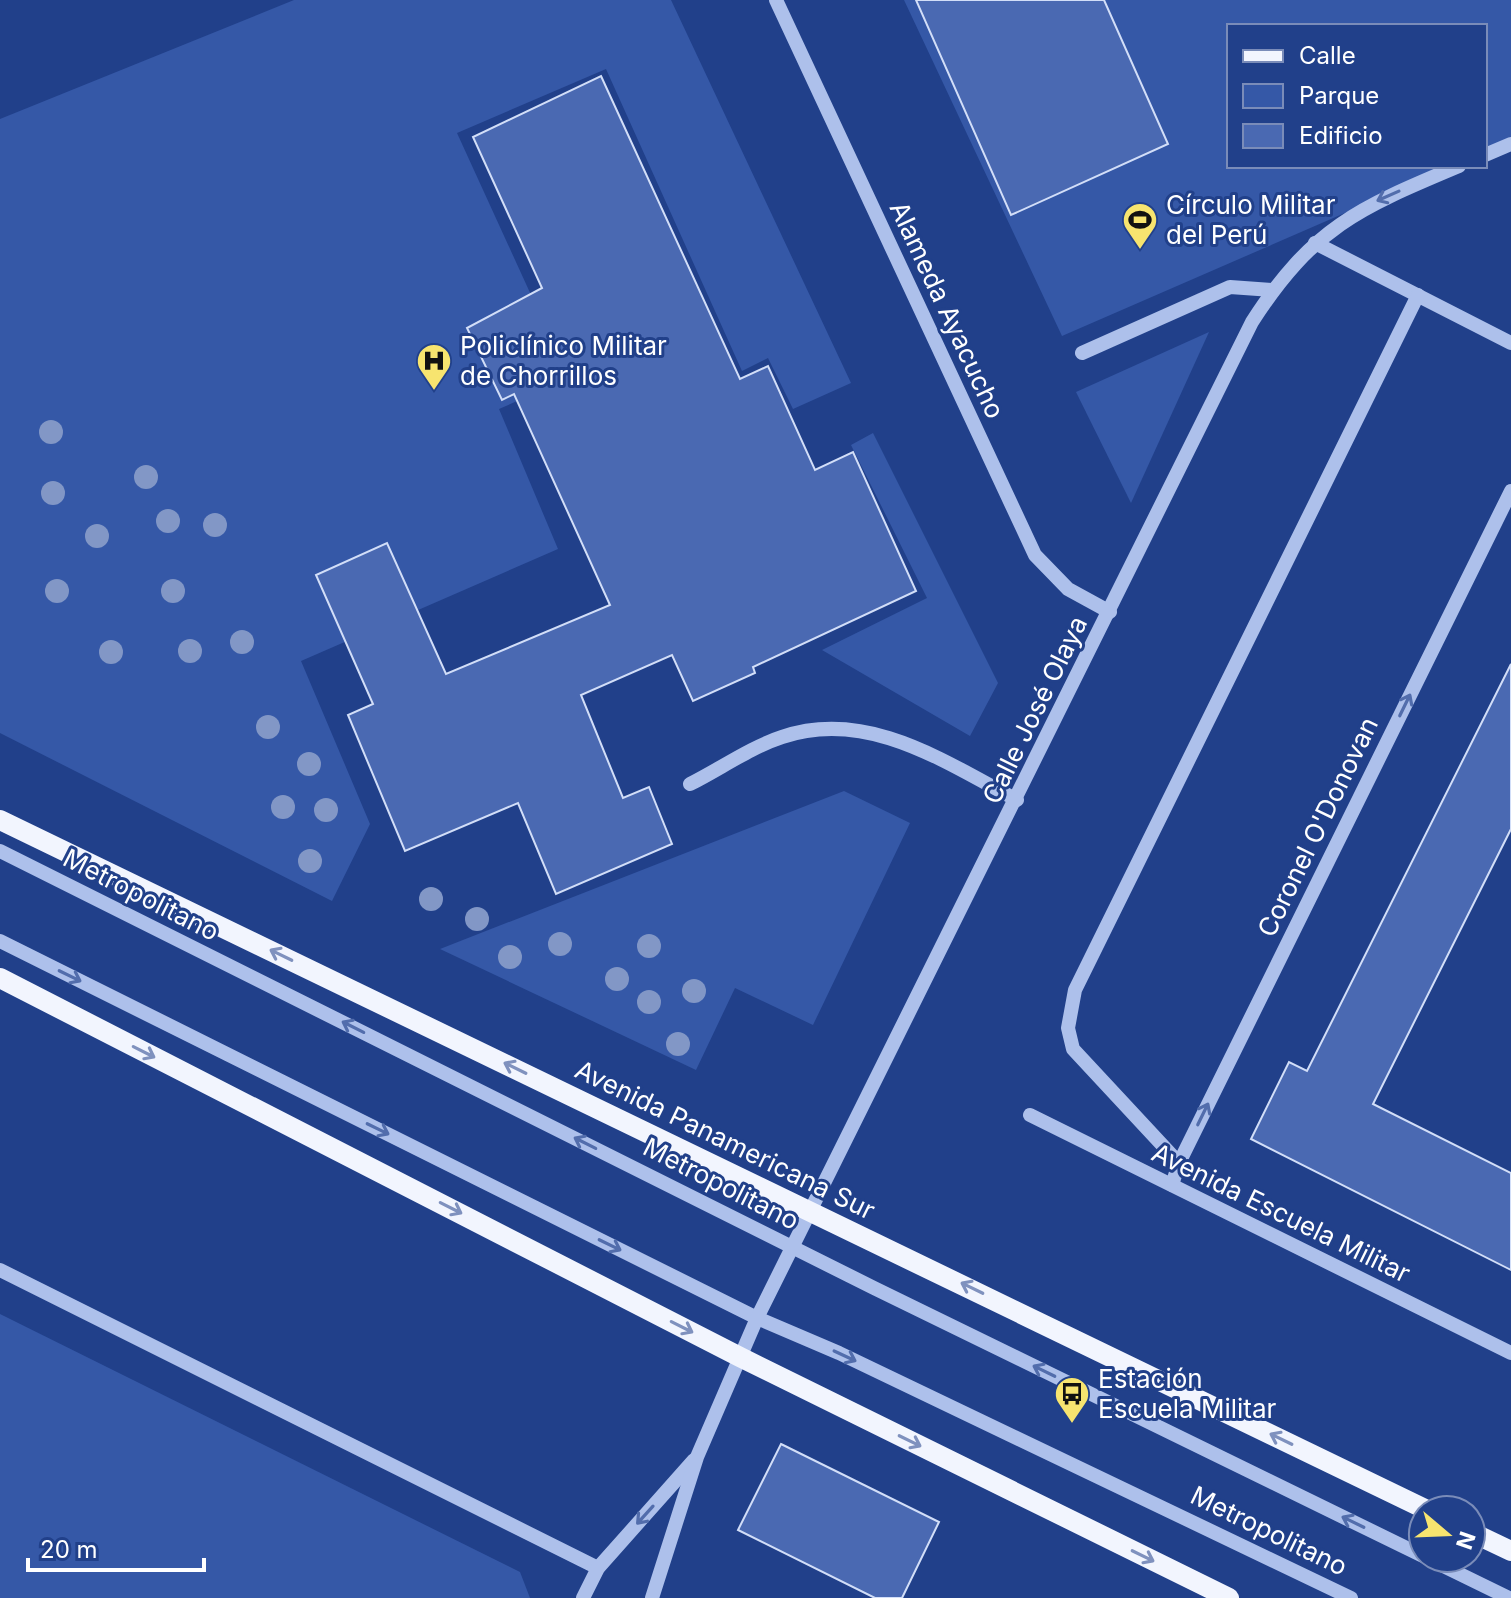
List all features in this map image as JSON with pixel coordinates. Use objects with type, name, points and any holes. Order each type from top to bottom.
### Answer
[{"type":"main road","name":"Avenida Panamericana Sur","points":[[0,820],[1407,1500]]},
{"type":"main road","points":[[0,978],[740,1357],[1229,1598]]},
{"type":"main road","points":[[1487,1540],[1511,1551]]},
{"type":"street","name":"Alameda Ayacucho","points":[[776,0],[1035,555],[1068,589],[1110,612]]},
{"type":"street","points":[[1487,154],[1511,144]]},
{"type":"street","name":"Calle José Olaya","points":[[697,1457],[757,1318],[813,1211],[1252,322],[1293,263],[1345,219],[1381,198],[1454,168]]},
{"type":"street","points":[[1315,243],[1511,343]]},
{"type":"street","points":[[1082,353],[1230,287],[1272,290]]},
{"type":"street","points":[[1179,1163],[1073,1049],[1068,1028],[1075,990],[1418,295]]},
{"type":"street","name":"Coronel O'Donovan","points":[[1172,1185],[1179,1163],[1511,491]]},
{"type":"street","points":[[690,784],[782,737],[829,727],[870,731],[907,745],[1017,800]]},
{"type":"street","name":"Metropolitano","points":[[0,851],[1407,1548]]},
{"type":"street","name":"Metropolitano","points":[[0,941],[757,1318],[853,1360],[1351,1598]]},
{"type":"street","name":"Avenida Escuela Militar","points":[[1030,1115],[1511,1353]]},
{"type":"street","points":[[0,1270],[598,1568]]},
{"type":"street","points":[[583,1598],[598,1568],[697,1457]]},
{"type":"street","points":[[652,1598],[697,1457]]},
{"type":"street","name":"Metropolitano","points":[[1460,1574],[1509,1598]]},
{"type":"green space","points":[[294,0],[671,0],[851,383],[793,409],[768,358],[742,371],[606,69],[457,133],[569,378],[499,409],[558,549],[301,661],[370,824],[332,901],[0,733],[0,119]]},
{"type":"green space","name":"Círculo Militar del Perú","points":[[904,0],[1511,0],[1511,141],[1487,151],[1487,24],[1227,24],[1227,168],[1448,168],[1062,336]]},
{"type":"green space","points":[[1209,332],[1131,503],[1076,392]]},
{"type":"green space","points":[[873,433],[998,683],[970,736],[822,650],[927,598],[851,445]]},
{"type":"green space","points":[[844,791],[910,823],[813,1025],[735,988],[696,1070],[440,949]]},
{"type":"green space","points":[[0,1314],[520,1572],[530,1598],[0,1598]]},
{"type":"building","points":[[916,0],[1104,0],[1168,144],[1011,215]]},
{"type":"building","points":[[601,76],[740,379],[768,366],[815,470],[853,452],[916,591],[753,667],[755,673],[693,701],[672,655],[581,695],[623,798],[649,787],[672,844],[556,894],[518,803],[405,851],[348,715],[373,704],[316,575],[387,543],[446,674],[610,605],[514,394],[502,400],[467,328],[542,288],[473,137]]},
{"type":"building","points":[[1511,664],[1511,829],[1373,1104],[1511,1173],[1511,1270],[1251,1139],[1289,1062],[1307,1071]]},
{"type":"building","points":[[781,1444],[939,1522],[902,1598],[875,1598],[738,1530]]},
{"type":"place","name":"Círculo Militar del Perú","points":[[1140,251]]},
{"type":"place","name":"Policlínico Militar de Chorrillos","points":[[434,392]]},
{"type":"place","name":"Estación Escuela Militar","points":[[1072,1425]]}]
